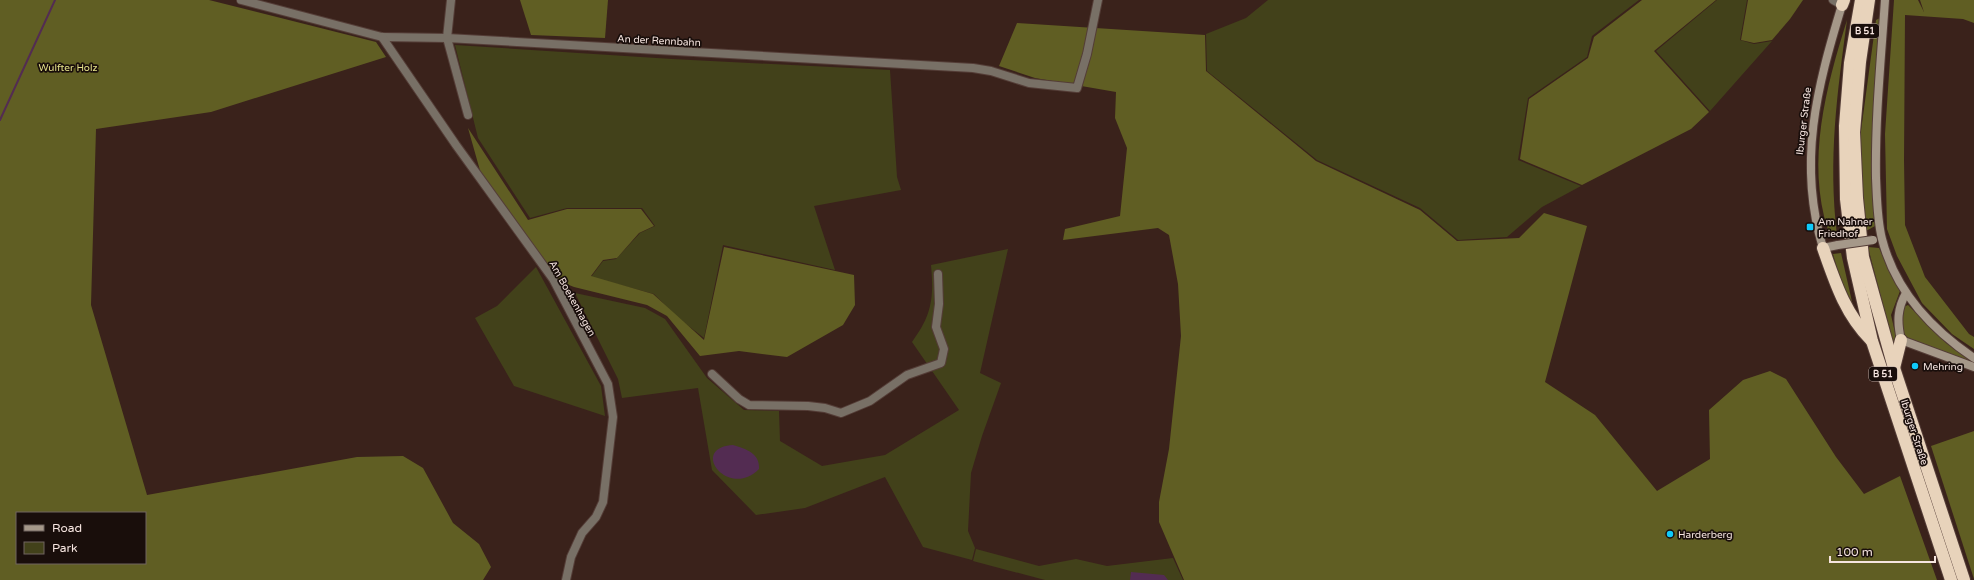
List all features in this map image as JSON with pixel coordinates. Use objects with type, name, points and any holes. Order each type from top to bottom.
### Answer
[{"type":"highway","name":"Iburger Straße","points":[[1861,0],[1850,63],[1845,126],[1846,200],[1853,258],[1872,341],[1928,488]]},
{"type":"highway","name":"Iburger Straße","points":[[1870,0],[1860,62],[1854,132],[1857,198],[1863,257],[1928,488]]},
{"type":"highway","points":[[1823,248],[1837,289],[1857,326],[1872,341]]},
{"type":"highway","points":[[1894,368],[1901,340]]},
{"type":"highway","name":"B 51","points":[[1928,488],[1951,580]]},
{"type":"highway","name":"B 51","points":[[1928,488],[1964,580]]},
{"type":"street","name":"An der Rennbahn","points":[[241,0],[382,37],[447,38],[973,68],[991,71],[1029,83],[1077,88],[1087,54],[1098,0]]},
{"type":"street","points":[[451,0],[447,38],[468,115]]},
{"type":"street","points":[[1884,0],[1876,158],[1877,206],[1882,238],[1892,267],[1906,293],[1930,324],[1951,343],[1974,358]]},
{"type":"street","name":"Iburger Straße","points":[[1823,248],[1813,206],[1810,154],[1816,103],[1840,2]]},
{"type":"street","name":"Am Boekenhagen","points":[[382,37],[456,146],[553,279],[608,384],[613,417],[603,502],[596,516],[582,533],[571,557],[566,580]]},
{"type":"street","points":[[1823,248],[1882,238]]},
{"type":"street","points":[[712,374],[739,399],[749,405],[808,406],[825,408],[841,413],[870,401],[906,375],[941,363],[944,349],[936,327],[939,304],[938,274]]},
{"type":"street","points":[[1906,293],[1900,305],[1897,324],[1901,340],[1974,367]]},
{"type":"green space","name":"Wulfter Holz","points":[[0,0],[209,0],[376,42],[386,57],[211,112],[96,129],[91,305],[147,495],[357,457],[403,456],[423,468],[453,523],[479,544],[491,567],[483,580],[0,580]]},
{"type":"green space","points":[[520,0],[608,0],[605,38],[531,35]]},
{"type":"green space","points":[[1268,0],[1639,0],[1592,36],[1587,57],[1528,98],[1518,160],[1581,186],[1542,207],[1507,237],[1458,240],[1420,208],[1317,160],[1207,71],[1206,34],[1246,18]]},
{"type":"green space","points":[[1642,0],[1716,0],[1654,51],[1709,112],[1691,129],[1582,185],[1520,159],[1529,99],[1588,58],[1594,37]]},
{"type":"green space","points":[[1717,0],[1747,0],[1740,40],[1754,44],[1772,41],[1710,111],[1656,51]]},
{"type":"green space","points":[[1748,0],[1803,0],[1790,19],[1772,40],[1754,43],[1741,40]]},
{"type":"green space","points":[[1894,0],[1918,0],[1924,12],[1920,0],[1974,0],[1974,23],[1963,19],[1905,15],[1904,160],[1905,225],[1925,277],[1969,334],[1974,337],[1974,349],[1952,334],[1922,303],[1897,256],[1887,229],[1885,134]]},
{"type":"green space","points":[[1880,18],[1873,166],[1875,226],[1866,231],[1861,199],[1860,138],[1876,20]]},
{"type":"green space","points":[[1847,20],[1835,127],[1833,179],[1837,235],[1828,230],[1822,204],[1819,178],[1819,151],[1821,124],[1826,98],[1839,45]]},
{"type":"green space","points":[[1017,23],[1205,35],[1206,71],[1316,161],[1420,210],[1457,241],[1519,238],[1544,213],[1587,226],[1545,382],[1595,415],[1657,491],[1710,459],[1709,410],[1743,380],[1770,371],[1786,379],[1836,457],[1864,494],[1900,476],[1937,580],[1184,580],[1159,522],[1159,502],[1169,449],[1181,336],[1178,284],[1169,235],[1158,228],[1063,240],[1065,229],[1120,216],[1127,148],[1115,118],[1116,92],[1035,78],[999,66]]},
{"type":"green space","points":[[455,45],[672,59],[890,70],[897,177],[901,190],[814,206],[835,270],[723,245],[704,338],[677,317],[654,294],[591,277],[603,261],[616,259],[640,233],[655,226],[642,208],[567,208],[530,218],[478,138]]},
{"type":"green space","points":[[468,128],[528,220],[567,209],[641,209],[654,226],[639,233],[617,258],[603,260],[591,276],[653,294],[704,340],[724,247],[854,275],[855,305],[843,325],[787,357],[739,351],[700,356],[667,316],[647,305],[574,287],[554,279],[481,174]]},
{"type":"green space","points":[[1868,247],[1879,248],[1900,291],[1891,315],[1896,337],[1893,344]]},
{"type":"green space","points":[[1008,249],[980,373],[1001,383],[982,436],[971,473],[968,531],[975,548],[972,560],[923,547],[885,477],[805,508],[756,515],[712,470],[698,388],[622,398],[618,379],[575,293],[645,308],[665,319],[707,378],[744,410],[779,411],[780,441],[822,466],[885,455],[959,410],[912,342],[924,323],[930,306],[932,297],[931,265]]},
{"type":"green space","points":[[1841,253],[1853,306],[1840,279],[1833,254]]},
{"type":"green space","points":[[536,267],[601,386],[605,416],[514,386],[475,318],[497,306]]},
{"type":"green space","points":[[1908,305],[1946,343],[1974,363],[1906,337],[1900,325],[1901,308]]},
{"type":"green space","points":[[1974,431],[1974,579],[1931,446]]},
{"type":"green space","points":[[976,549],[1039,566],[1076,559],[1107,566],[1173,558],[1183,580],[1045,580],[973,561]]},
{"type":"shaded area","points":[[733,445],[747,450],[755,455],[759,464],[759,469],[747,477],[736,479],[726,476],[718,470],[714,462],[714,454],[720,448]]},
{"type":"shaded area","points":[[1131,572],[1164,575],[1168,580],[1130,580]]},
{"type":"waterway","points":[[0,120],[55,0]]},
{"type":"place","name":"Am Nahner Friedhof","points":[[1810,227]]},
{"type":"place","name":"Mehring","points":[[1915,366]]},
{"type":"place","name":"Harderberg","points":[[1670,534]]}]
